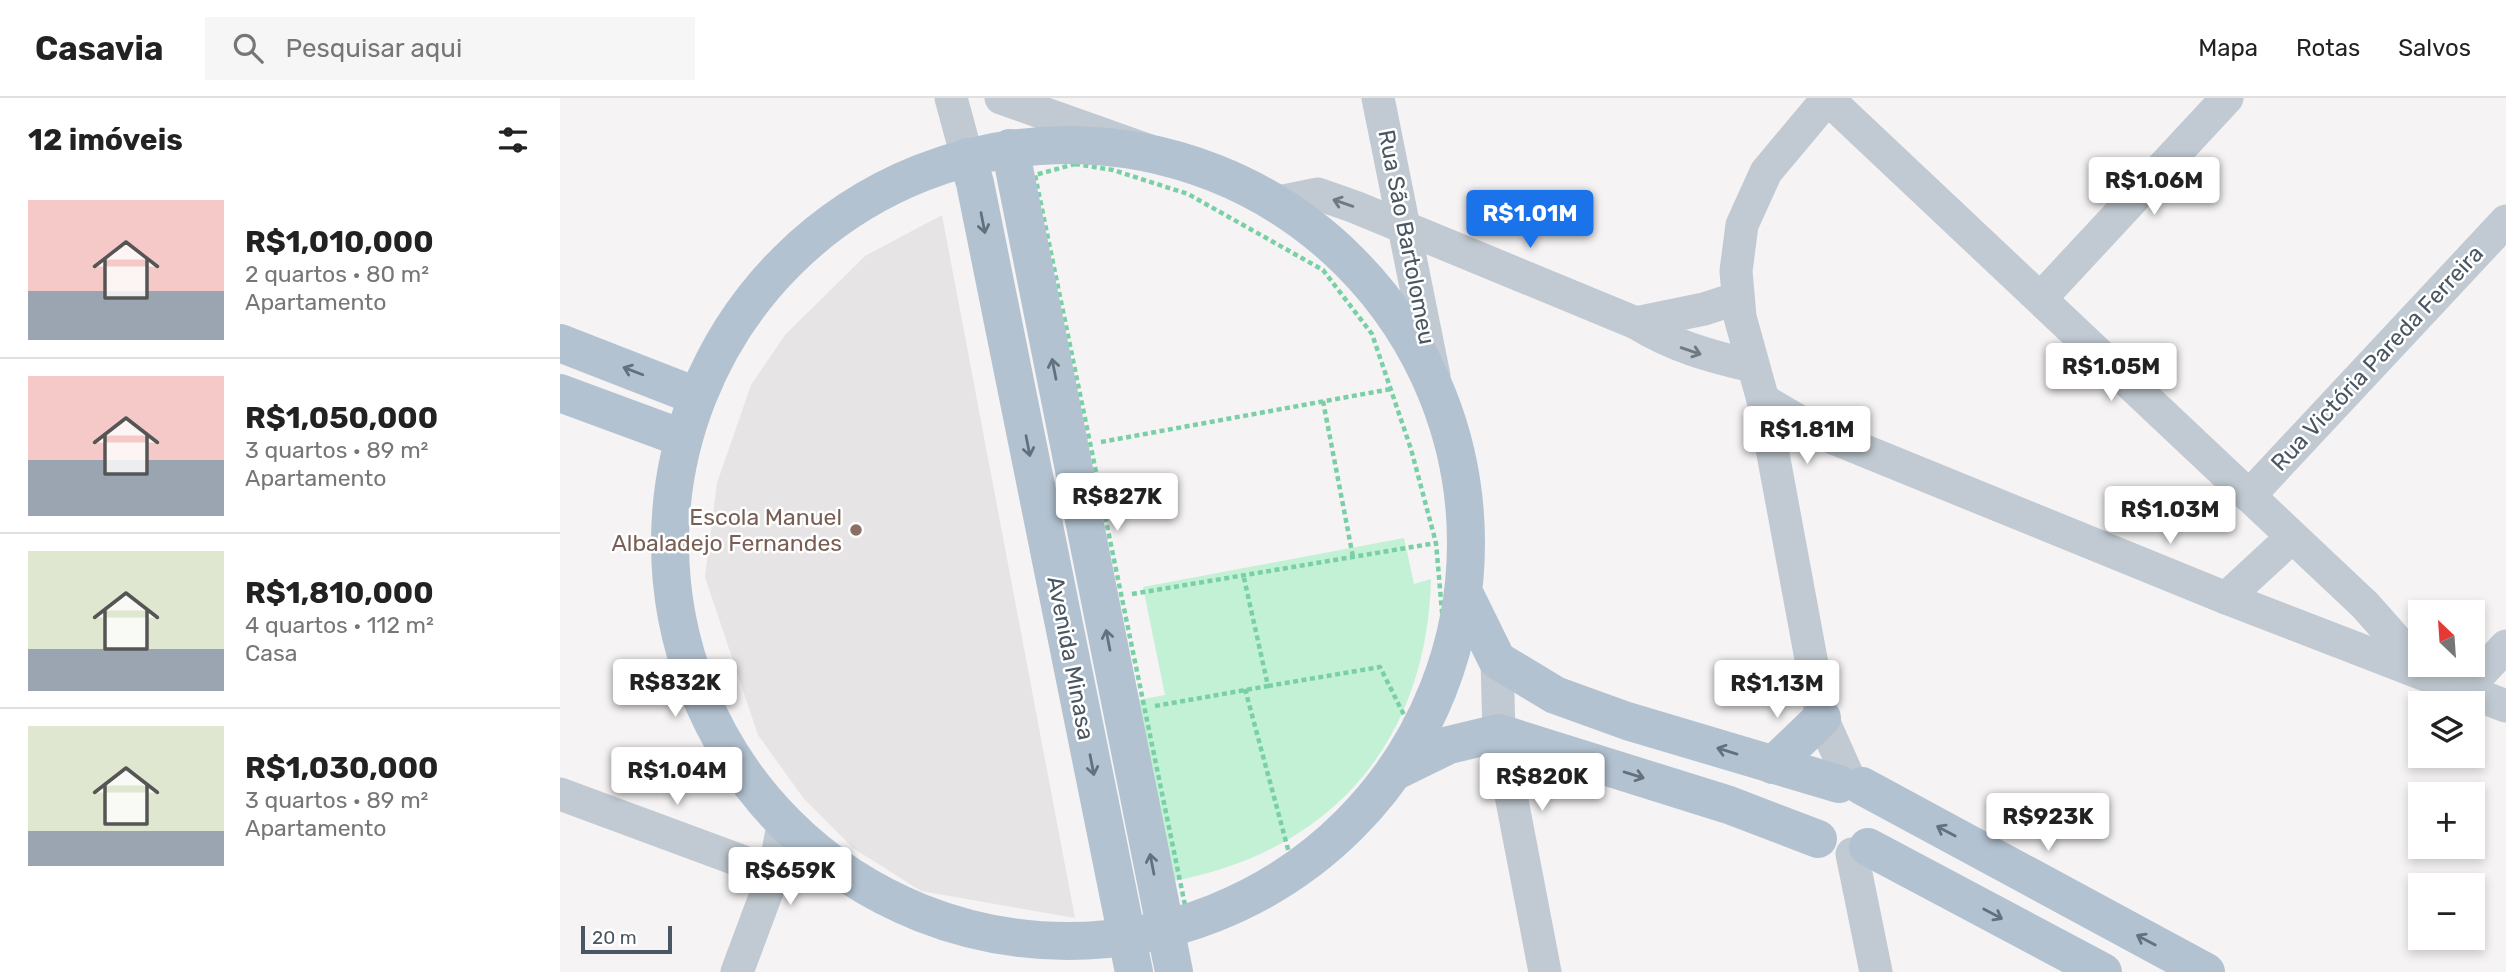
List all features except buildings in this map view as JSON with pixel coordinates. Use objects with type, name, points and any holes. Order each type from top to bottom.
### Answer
[{"type":"main road","points":[[1398,770],[1449,745],[1499,733],[1729,805],[1846,847],[1882,827],[1883,814],[1872,793],[1851,784],[1773,765],[1627,721],[1555,695],[1497,660],[1466,597],[1460,538],[1434,376],[1394,309],[1351,259],[1279,202],[1201,165],[1152,166],[1030,145],[967,157],[897,183],[843,215],[776,270],[731,329],[696,396],[682,438],[668,576],[704,711],[783,825],[856,883],[942,922],[1034,941],[1131,955],[1166,930],[1255,896],[1334,842],[1398,770],[1442,687],[1466,597]]},
{"type":"main road","name":"Avenida Minasa","points":[[1010,148],[1174,972]]},
{"type":"main road","name":"Avenida Minasa","points":[[967,157],[975,183],[1131,955]]},
{"type":"main road","points":[[560,343],[696,396]]},
{"type":"main road","points":[[560,393],[682,438]]},
{"type":"main road","points":[[1773,765],[1822,718]]},
{"type":"main road","points":[[2103,972],[1846,847],[1813,828],[1814,806],[1820,795],[1851,784],[2206,972]]},
{"type":"street","name":"Avenida Minasa","points":[[951,98],[967,157]]},
{"type":"street","name":"Rua São Bartolomeu","points":[[1378,98],[1422,305],[1434,376]]},
{"type":"street","points":[[1851,784],[1822,718],[1763,400],[1752,366],[1738,298],[1736,271],[1742,225],[1766,172],[1828,98],[2365,605],[2408,654]]},
{"type":"street","points":[[2041,298],[2227,98]]},
{"type":"street","name":"Avenida Minasa","points":[[1004,99],[1010,148]]},
{"type":"street","points":[[1004,99],[1152,166]]},
{"type":"street","points":[[1279,202],[1318,194],[1636,323],[1662,339],[1693,352],[1752,366]]},
{"type":"street","name":"Rua Victória Pareda Ferreira","points":[[2249,495],[2506,221]]},
{"type":"street","points":[[1636,323],[1704,309],[1738,298]]},
{"type":"street","points":[[1763,400],[1816,430],[2226,598],[2408,669]]},
{"type":"street","points":[[1773,454],[1816,430]]},
{"type":"street","points":[[2226,598],[2292,537]]},
{"type":"street","points":[[2429,677],[2464,691],[2506,646]]},
{"type":"street","points":[[1497,660],[1499,733],[1545,972]]},
{"type":"street","points":[[2485,698],[2506,706]]},
{"type":"street","points":[[560,794],[774,873]]},
{"type":"street","points":[[737,972],[774,873],[783,825]]},
{"type":"street","points":[[1846,847],[1876,972]]},
{"type":"path","points":[[1075,164],[1034,175],[1187,915],[1245,891],[1293,864],[1343,824],[1372,785],[1409,724],[1427,683],[1443,623],[1436,543],[1372,334],[1323,270],[1152,166]]},
{"type":"path","points":[[1090,444],[1391,389]]},
{"type":"path","points":[[1323,401],[1353,557]]},
{"type":"path","points":[[1121,596],[1244,578],[1436,543]]},
{"type":"path","points":[[1244,578],[1268,686]]},
{"type":"path","points":[[1144,708],[1380,667],[1409,724]]},
{"type":"path","points":[[1245,689],[1293,864]]},
{"type":"shaded area","name":"Escola Manuel Albaladejo Fernandes","points":[[942,215],[1075,918],[921,891],[853,848],[804,799],[758,735],[705,577],[717,483],[751,385],[785,335],[865,256]]},
{"type":"green space","points":[[1404,538],[1414,584],[1431,579],[1425,637],[1411,690],[1390,738],[1360,780],[1324,815],[1280,844],[1230,866],[1174,881],[1138,700],[1165,695],[1143,587]]},
{"type":"place","name":"Escola Manuel Albaladejo Fernandes","points":[[856,530]]}]
